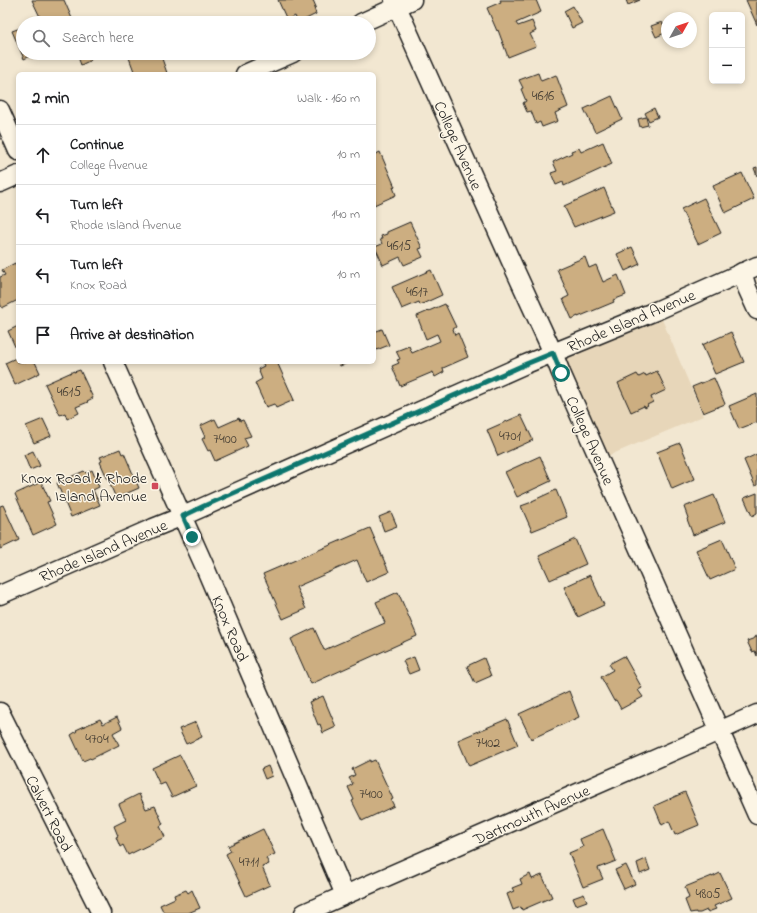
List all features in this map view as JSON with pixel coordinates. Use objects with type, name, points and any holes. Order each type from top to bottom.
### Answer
[{"type":"street","points":[[374,16],[401,2]]},
{"type":"street","name":"College Avenue","points":[[401,2],[514,268],[757,815]]},
{"type":"street","points":[[250,72],[277,60]]},
{"type":"street","points":[[0,110],[16,146]]},
{"type":"street","points":[[0,183],[16,176]]},
{"type":"street","points":[[749,269],[748,288],[757,310]]},
{"type":"street","name":"Rhode Island Avenue","points":[[0,595],[553,353],[658,310],[749,269]]},
{"type":"street","name":"Knox Road","points":[[114,364],[183,516],[345,895]]},
{"type":"street","name":"Calvert Road","points":[[0,712],[101,913]]},
{"type":"street","name":"Dartmouth Avenue","points":[[304,913],[757,714]]},
{"type":"shaded area","points":[[658,310],[703,416],[598,460],[553,353]]},
{"type":"building","points":[[32,0],[64,0],[71,16],[40,16]]},
{"type":"building","points":[[278,0],[313,0],[316,7],[314,8],[316,14],[312,16],[285,16]]},
{"type":"building","points":[[500,0],[536,0],[541,12],[516,23],[518,26],[532,21],[536,31],[530,34],[536,46],[508,57],[498,30],[497,31],[487,8],[501,2]]},
{"type":"building","points":[[626,0],[640,0],[628,5]]},
{"type":"building","points":[[746,0],[757,0],[757,25]]},
{"type":"building","points":[[573,6],[582,23],[572,28],[564,11]]},
{"type":"building","points":[[661,22],[661,35],[656,37],[651,26]]},
{"type":"building","points":[[16,30],[16,40],[12,31]]},
{"type":"building","points":[[79,60],[91,60],[81,65]]},
{"type":"building","points":[[130,60],[162,60],[167,72],[134,72]]},
{"type":"building","points":[[538,73],[541,81],[556,75],[568,107],[555,113],[558,121],[542,127],[540,122],[536,124],[531,111],[527,112],[523,103],[526,101],[521,89],[523,88],[519,80]]},
{"type":"building","points":[[612,96],[622,119],[595,132],[584,109]]},
{"type":"building","points":[[654,108],[658,117],[649,121],[645,113]]},
{"type":"building","points":[[646,117],[648,125],[640,127],[638,119]]},
{"type":"building","points":[[603,142],[612,164],[564,186],[563,182],[556,185],[551,173],[557,171],[553,162],[572,153],[571,151],[579,148],[581,152]]},
{"type":"building","points":[[380,152],[395,187],[393,187],[396,195],[376,204],[376,154]]},
{"type":"building","points":[[757,167],[757,176],[754,168]]},
{"type":"building","points":[[742,173],[754,199],[725,213],[713,186]]},
{"type":"building","points":[[604,188],[614,211],[574,227],[564,206]]},
{"type":"building","points":[[704,198],[721,233],[698,244],[681,209]]},
{"type":"building","points":[[410,222],[422,248],[419,249],[423,257],[404,265],[400,257],[383,265],[376,247],[382,244],[380,239],[382,239],[381,236],[387,234],[387,232]]},
{"type":"building","points":[[632,247],[640,264],[625,271],[617,254]]},
{"type":"building","points":[[585,257],[589,268],[596,265],[603,282],[618,275],[626,295],[613,300],[614,302],[572,319],[563,299],[569,296],[557,269]]},
{"type":"building","points":[[15,263],[16,265],[16,301],[2,308],[0,303],[0,277],[5,275],[2,270]]},
{"type":"building","points":[[431,270],[442,295],[420,305],[419,302],[402,309],[392,287]]},
{"type":"building","points":[[445,304],[456,327],[453,329],[455,335],[458,333],[468,357],[443,368],[444,372],[435,377],[433,372],[400,386],[392,366],[399,363],[397,360],[400,359],[396,351],[409,346],[412,353],[440,341],[437,334],[426,339],[417,316]]},
{"type":"building","points":[[16,327],[16,349],[8,331]]},
{"type":"building","points":[[382,329],[389,345],[376,350],[376,331]]},
{"type":"building","points":[[731,332],[744,362],[715,374],[702,345]]},
{"type":"building","points":[[16,358],[16,364],[36,364],[40,373],[15,385],[5,363]]},
{"type":"building","points":[[263,364],[278,364],[294,400],[276,408],[274,404],[266,407],[255,383],[262,379],[258,369],[264,366]]},
{"type":"building","points":[[80,370],[93,398],[76,407],[79,413],[67,419],[65,413],[60,415],[45,384],[74,371]]},
{"type":"building","points":[[657,371],[666,390],[651,397],[653,402],[645,408],[644,406],[631,412],[618,383],[637,374],[639,377],[645,374],[646,376]]},
{"type":"building","points":[[714,378],[725,404],[703,413],[692,387]]},
{"type":"building","points":[[757,394],[757,422],[739,429],[729,406]]},
{"type":"building","points":[[521,415],[533,440],[498,456],[487,430]]},
{"type":"building","points":[[239,418],[240,421],[243,420],[251,436],[244,438],[248,446],[215,461],[210,450],[208,451],[202,439],[205,437],[200,426],[215,419],[219,427]]},
{"type":"building","points":[[43,419],[51,436],[34,443],[26,426]]},
{"type":"building","points":[[680,443],[695,479],[672,489],[657,452]]},
{"type":"building","points":[[120,449],[122,454],[124,453],[139,488],[116,498],[100,462],[102,461],[100,457]]},
{"type":"building","points":[[33,451],[40,466],[30,470],[24,455]]},
{"type":"building","points":[[757,454],[757,485],[755,486],[744,460]]},
{"type":"building","points":[[540,456],[551,481],[517,497],[505,472]]},
{"type":"building","points":[[92,470],[99,487],[93,490],[100,505],[71,517],[57,483],[84,471],[86,473]]},
{"type":"building","points":[[41,482],[50,501],[47,502],[57,524],[33,535],[15,494]]},
{"type":"building","points":[[556,490],[567,517],[532,531],[521,506]]},
{"type":"building","points":[[757,493],[757,513],[752,516],[744,498]]},
{"type":"building","points":[[714,495],[725,522],[693,535],[684,507]]},
{"type":"building","points":[[3,505],[19,540],[0,549],[0,506]]},
{"type":"building","points":[[391,512],[397,526],[384,531],[379,517]]},
{"type":"building","points":[[370,528],[389,572],[366,582],[357,560],[296,587],[306,609],[283,619],[263,574]]},
{"type":"building","points":[[575,539],[586,564],[550,580],[539,556]]},
{"type":"building","points":[[722,539],[735,569],[710,580],[696,550]]},
{"type":"building","points":[[590,575],[604,605],[578,617],[564,587]]},
{"type":"building","points":[[398,592],[417,636],[311,684],[291,639],[314,628],[324,650],[385,623],[376,602]]},
{"type":"building","points":[[757,636],[757,656],[755,651],[752,652],[747,641]]},
{"type":"building","points":[[624,656],[642,688],[638,690],[643,697],[621,709],[616,700],[614,701],[601,677],[613,670],[609,664]]},
{"type":"building","points":[[414,657],[419,670],[409,674],[403,661]]},
{"type":"building","points":[[484,658],[491,676],[475,683],[467,666]]},
{"type":"building","points":[[569,691],[579,717],[531,739],[519,714]]},
{"type":"building","points":[[323,696],[336,727],[323,733],[320,724],[318,725],[309,702]]},
{"type":"building","points":[[117,717],[122,728],[113,733],[119,745],[91,759],[90,758],[83,761],[71,735],[77,731],[76,730],[100,719],[103,724]]},
{"type":"building","points":[[507,719],[518,745],[469,766],[458,740]]},
{"type":"building","points":[[196,722],[202,737],[186,744],[179,729]]},
{"type":"building","points":[[180,755],[196,786],[172,797],[165,783],[160,785],[152,768]]},
{"type":"building","points":[[370,760],[370,762],[375,760],[393,799],[391,800],[394,806],[362,821],[352,801],[354,800],[348,787],[353,784],[349,778],[355,775],[352,769]]},
{"type":"building","points":[[268,766],[272,776],[265,779],[261,769]]},
{"type":"building","points":[[685,792],[699,825],[675,835],[669,821],[662,825],[654,806]]},
{"type":"building","points":[[139,794],[146,809],[155,806],[163,824],[160,826],[165,837],[128,855],[123,845],[120,847],[114,826],[126,820],[119,804]]},
{"type":"building","points":[[263,829],[275,854],[266,858],[269,864],[262,867],[270,885],[246,896],[226,854],[231,851],[228,846]]},
{"type":"building","points":[[603,829],[616,861],[598,868],[603,879],[583,887],[569,853],[583,847],[580,839]]},
{"type":"building","points":[[646,859],[650,870],[640,874],[637,863]]},
{"type":"building","points":[[626,865],[635,884],[624,889],[615,870]]},
{"type":"building","points":[[720,873],[732,898],[714,906],[716,909],[708,912],[707,910],[700,913],[690,913],[685,900],[689,898],[685,887]]},
{"type":"building","points":[[530,874],[532,879],[542,875],[552,897],[522,910],[521,907],[513,910],[507,894],[514,891],[512,888],[522,884],[520,879]]},
{"type":"building","points":[[186,890],[188,893],[192,890],[200,908],[188,913],[164,913],[160,905],[175,898],[174,895]]},
{"type":"building","points":[[584,894],[587,901],[576,905],[573,898]]},
{"type":"place","name":"Knox Road & Rhode Island Avenue","points":[[155,486]]},
{"type":"route","points":[[192,537],[183,516],[204,506],[553,353],[561,373]]}]
